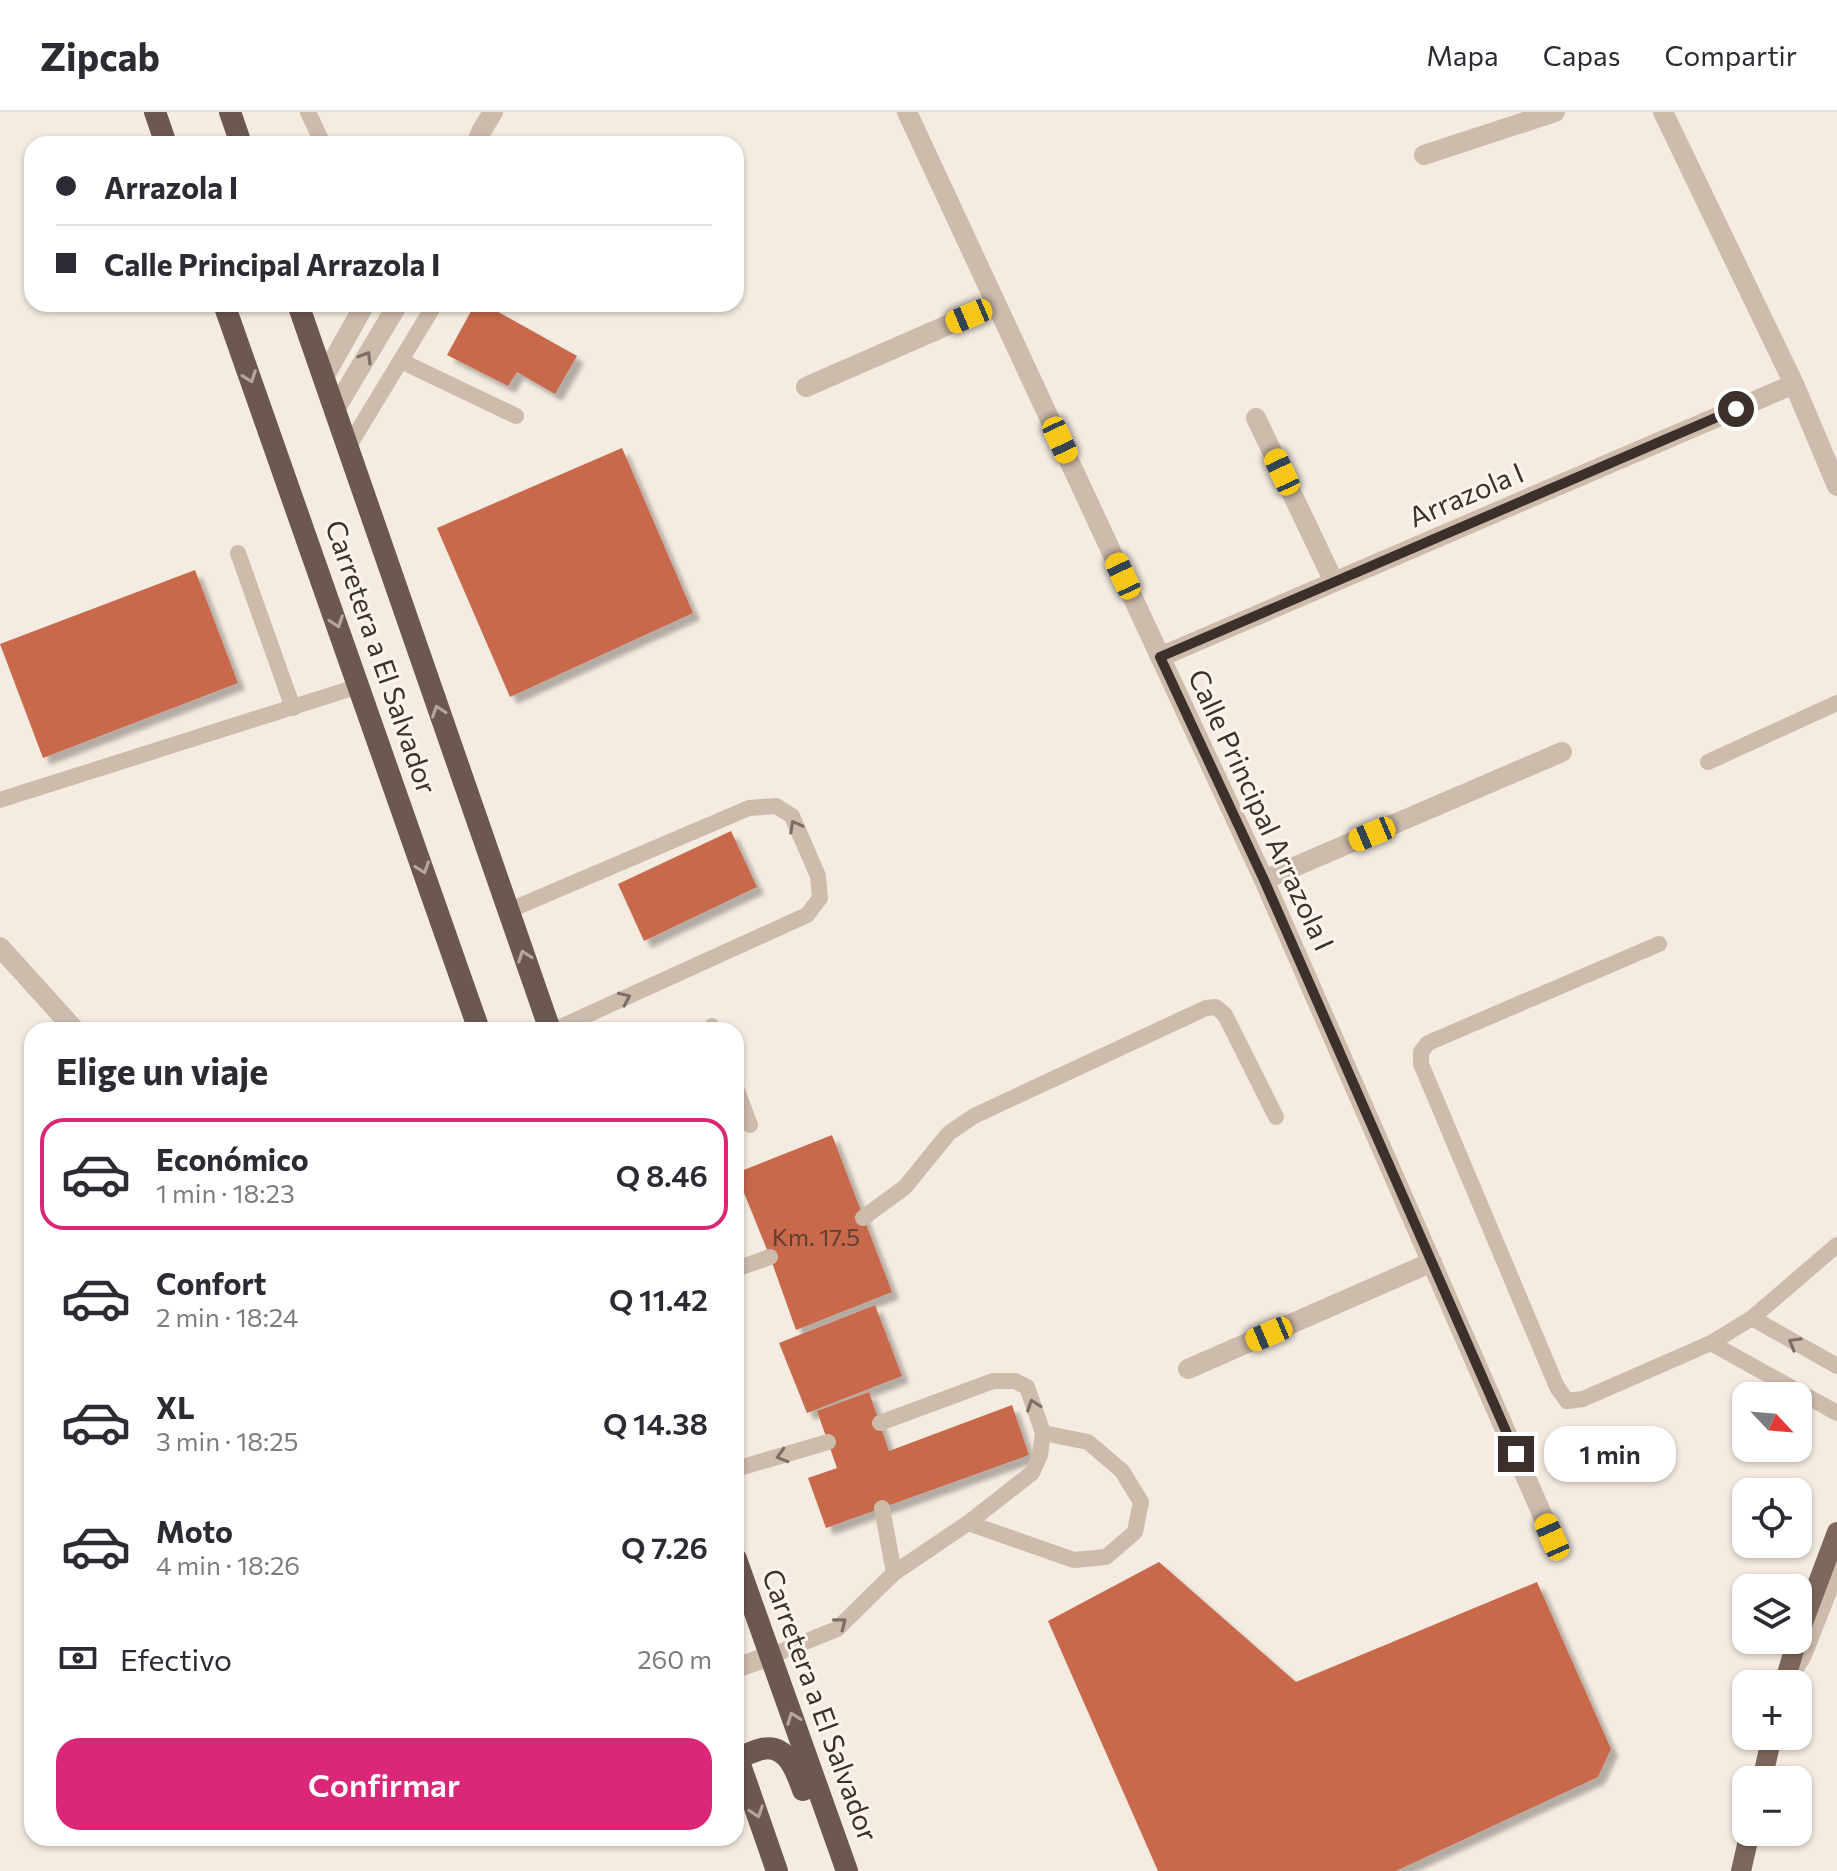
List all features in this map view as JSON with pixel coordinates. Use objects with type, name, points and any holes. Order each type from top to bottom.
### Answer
[{"type":"highway","points":[[155,112],[163,136]]},
{"type":"highway","points":[[230,112],[238,136]]},
{"type":"highway","name":"Carretera a El Salvador","points":[[227,312],[359,686],[472,1022]]},
{"type":"highway","name":"Carretera a El Salvador","points":[[303,312],[347,449],[549,1022]]},
{"type":"highway","name":"Carretera a El Salvador","points":[[744,1590],[847,1871]]},
{"type":"highway","points":[[744,1754],[765,1748],[780,1751],[795,1767],[831,1871]]},
{"type":"highway","points":[[744,1776],[777,1871]]},
{"type":"main road","points":[[1812,1598],[1837,1532]]},
{"type":"main road","points":[[1741,1871],[1747,1846]]},
{"type":"street","points":[[478,136],[493,112]]},
{"type":"street","name":"Calle Principal Arrazola I","points":[[907,112],[1264,880],[1552,1537]]},
{"type":"street","points":[[1424,155],[1555,112]]},
{"type":"street","points":[[1663,112],[1794,384],[1837,486]]},
{"type":"street","points":[[806,387],[996,304]]},
{"type":"street","points":[[324,377],[361,312]]},
{"type":"street","points":[[334,411],[393,312]]},
{"type":"street","name":"Arrazola I","points":[[1160,657],[1794,384]]},
{"type":"street","points":[[1256,418],[1334,582]]},
{"type":"street","points":[[1264,880],[1562,752]]},
{"type":"street","points":[[0,947],[68,1022]]},
{"type":"street","points":[[1188,1369],[1432,1262]]},
{"type":"street","points":[[1793,1670],[1802,1655],[1837,1566]]},
{"type":"street","points":[[744,1665],[770,1656]]},
{"type":"lane","points":[[308,112],[319,136]]},
{"type":"lane","points":[[347,449],[430,312]]},
{"type":"lane","points":[[401,361],[516,416]]},
{"type":"lane","points":[[238,553],[293,708]]},
{"type":"lane","points":[[0,800],[359,686]]},
{"type":"lane","points":[[1708,762],[1837,703]]},
{"type":"lane","points":[[508,911],[749,808],[776,806],[792,816],[818,876],[820,898],[807,915],[570,1022]]},
{"type":"lane","points":[[1659,944],[1428,1043],[1421,1052],[1421,1064],[1557,1387],[1567,1401],[1583,1399],[1711,1343],[1752,1318],[1837,1245]]},
{"type":"lane","points":[[863,1218],[905,1187],[949,1133],[974,1116],[1206,1008],[1216,1007],[1225,1015],[1276,1117]]},
{"type":"lane","points":[[744,1109],[750,1125]]},
{"type":"lane","points":[[744,1266],[770,1257]]},
{"type":"lane","points":[[1752,1318],[1837,1366]]},
{"type":"lane","points":[[1711,1343],[1837,1413]]},
{"type":"lane","points":[[770,1656],[837,1629],[894,1573],[968,1523],[1032,1473],[1040,1455],[1043,1433],[1027,1387],[1015,1381],[993,1381],[880,1423]]},
{"type":"lane","points":[[968,1523],[1074,1560],[1106,1557],[1135,1532],[1141,1502],[1122,1471],[1088,1442],[1043,1433]]},
{"type":"lane","points":[[744,1467],[828,1442]]},
{"type":"lane","points":[[882,1508],[894,1573]]},
{"type":"building","points":[[471,312],[498,312],[577,356],[555,394],[517,372],[508,386],[447,355]]},
{"type":"building","points":[[622,448],[693,613],[510,697],[437,528]]},
{"type":"building","points":[[195,570],[238,683],[43,758],[0,644]]},
{"type":"building","points":[[731,831],[757,887],[644,941],[618,884]]},
{"type":"building","points":[[832,1135],[892,1292],[796,1330],[744,1193],[744,1170]]},
{"type":"building","points":[[875,1305],[902,1376],[807,1413],[779,1343]]},
{"type":"building","points":[[869,1392],[889,1451],[1012,1405],[1029,1455],[826,1528],[808,1478],[837,1468],[817,1411]]},
{"type":"building","points":[[1159,1562],[1296,1682],[1537,1582],[1611,1749],[1598,1777],[1396,1871],[1158,1871],[1048,1621]]},
{"type":"route","points":[[1516,1454],[1264,880],[1160,657],[1736,409]]}]
